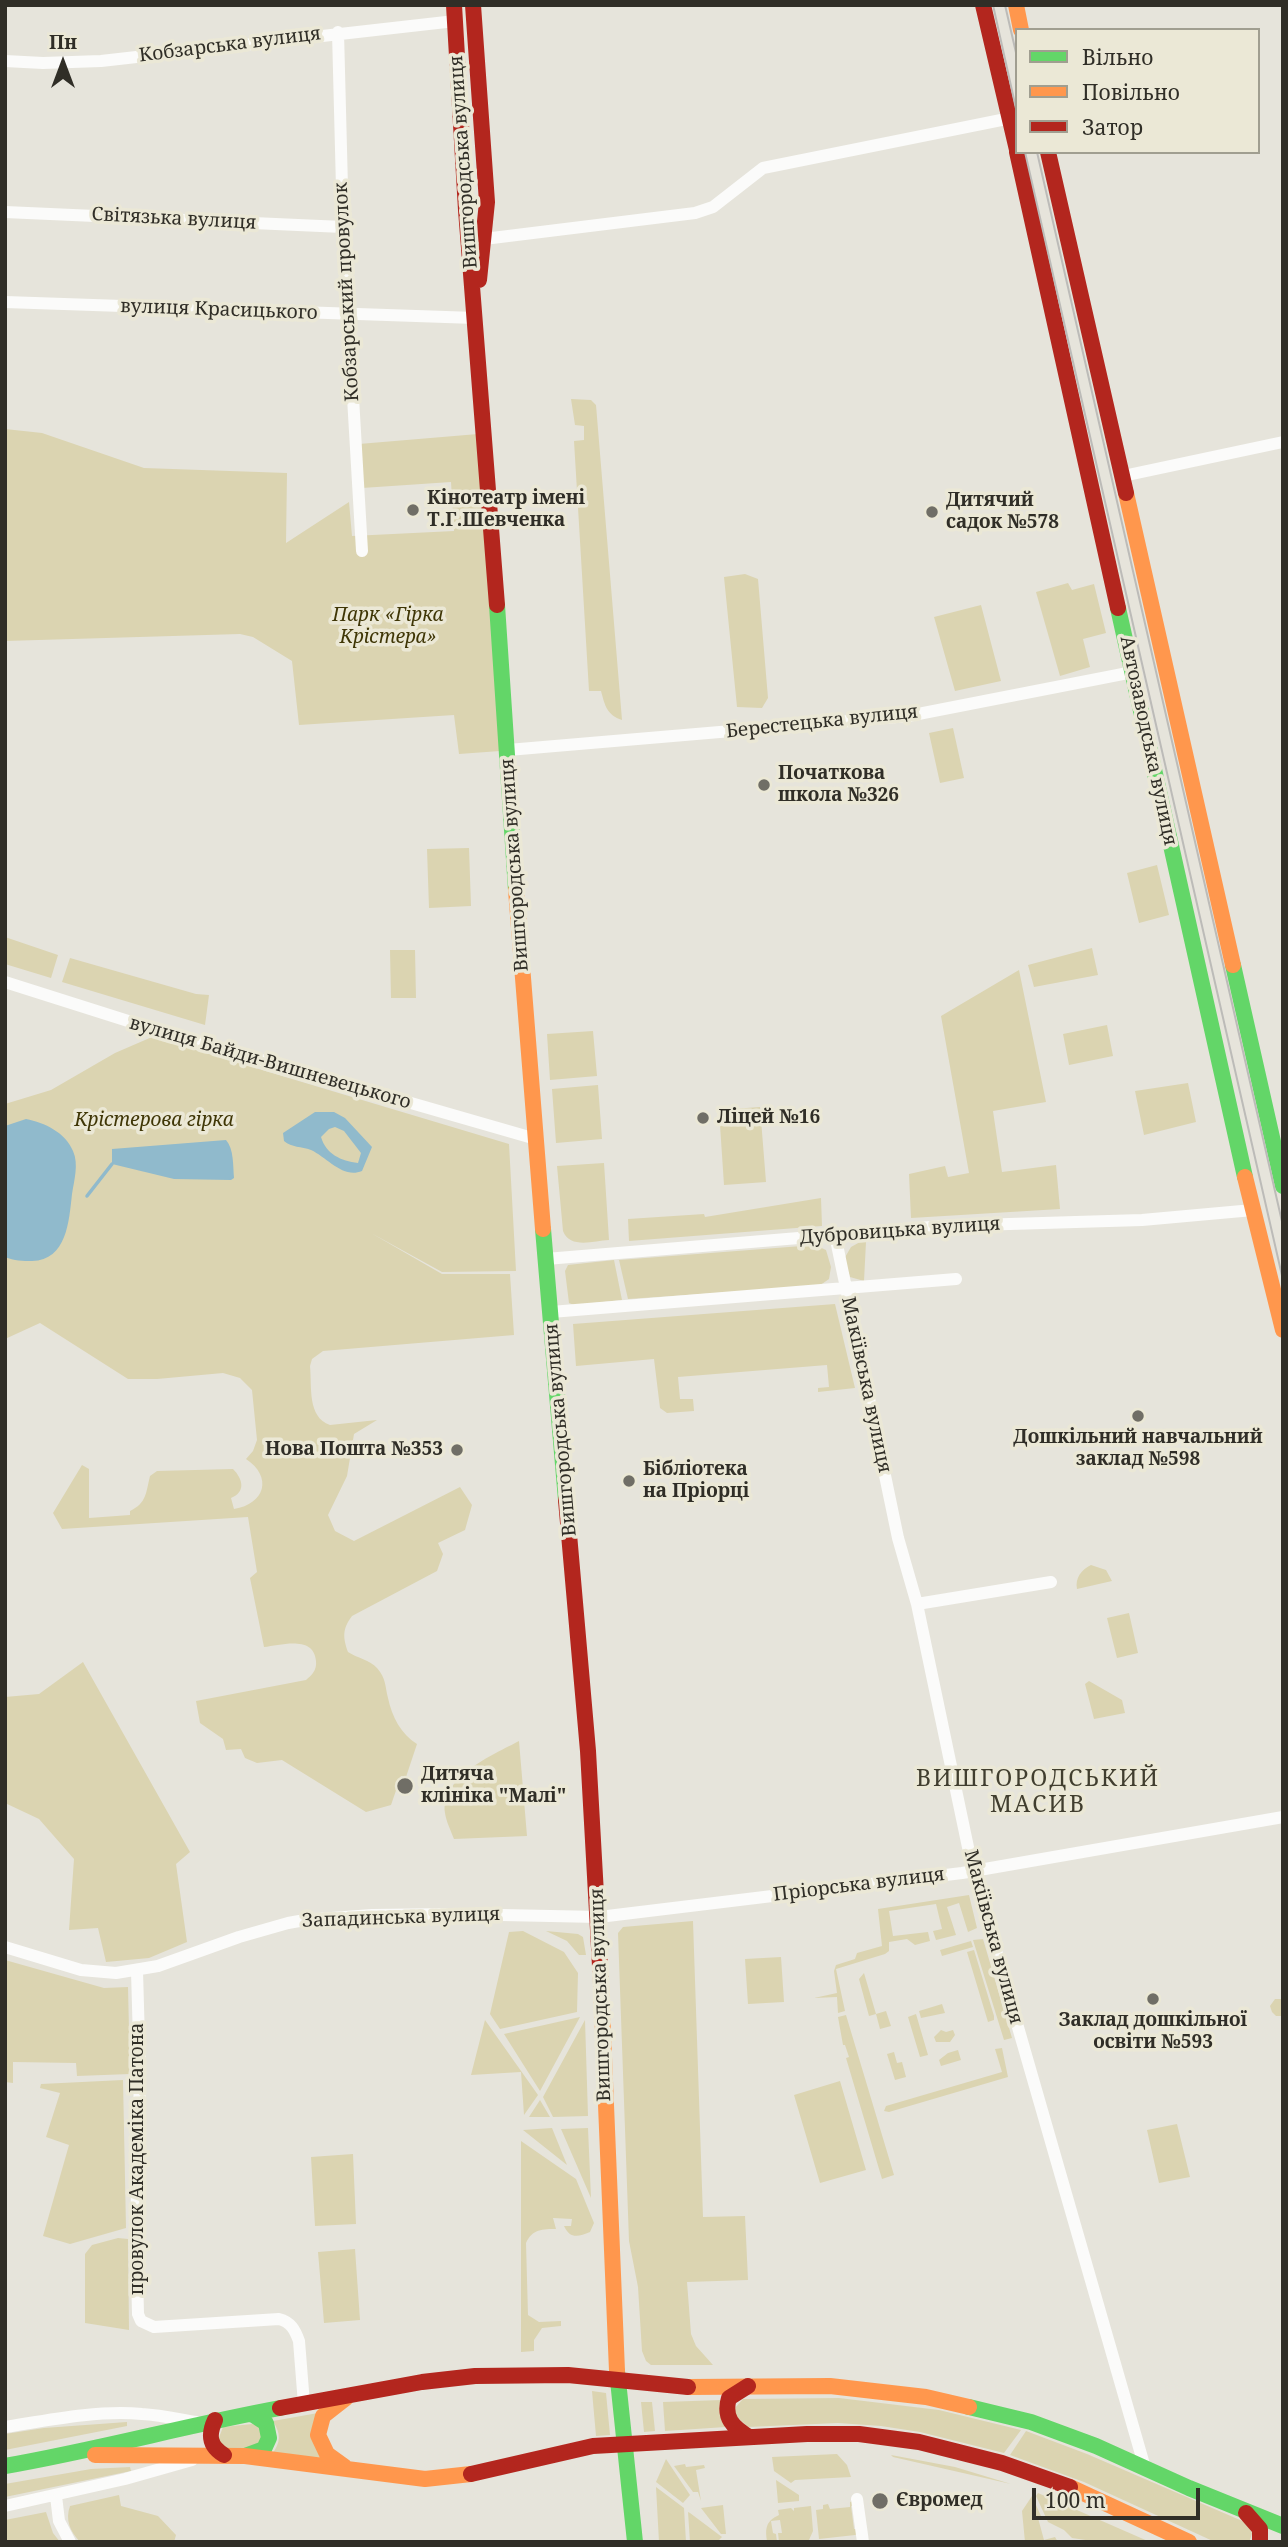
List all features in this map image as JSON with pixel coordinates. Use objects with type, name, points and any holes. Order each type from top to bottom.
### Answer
[{"type":"main road","name":"Вишгородська вулиця","points":[[473,5],[487,202],[475,318]]},
{"type":"main road","name":"Автозаводська вулиця","points":[[983,5],[1013,117]]},
{"type":"main road","points":[[1016,5],[1021,28]]},
{"type":"main road","name":"Вишгородська вулиця","points":[[454,13],[508,750],[522,982],[583,1679],[599,1917],[612,2292],[618,2381],[635,2542]]},
{"type":"main road","name":"Автозаводська вулиця","points":[[1018,154],[1253,1210],[1283,1330]]},
{"type":"main road","name":"Автозаводська вулиця","points":[[1048,154],[1283,1186]]},
{"type":"main road","points":[[5,2466],[67,2455],[209,2422],[422,2382],[475,2375],[568,2375],[656,2385],[830,2386],[956,2402],[1031,2422],[1096,2446],[1244,2512],[1283,2526]]},
{"type":"main road","points":[[748,2386],[729,2398],[726,2414],[729,2422],[749,2437]]},
{"type":"main road","points":[[349,2396],[321,2419],[318,2434],[320,2446],[329,2458],[354,2471]]},
{"type":"main road","points":[[245,2456],[264,2449],[270,2434],[264,2419],[252,2414]]},
{"type":"main road","points":[[209,2422],[210,2440],[217,2455]]},
{"type":"main road","points":[[67,2455],[245,2456],[410,2479],[483,2473],[582,2447],[749,2437],[859,2434],[919,2442],[1002,2463],[1068,2486],[1189,2542]]},
{"type":"main road","points":[[1244,2512],[1259,2526],[1262,2533],[1260,2542]]},
{"type":"street","name":"Кобзарська вулиця","points":[[5,61],[101,61],[338,32],[454,13]]},
{"type":"street","name":"Кобзарський провулок","points":[[338,32],[343,227],[362,551]]},
{"type":"street","points":[[484,239],[695,213],[713,206],[763,168],[1013,117]]},
{"type":"street","name":"Світязька вулиця","points":[[5,212],[343,227]]},
{"type":"street","name":"вулиця Красицького","points":[[5,302],[475,318]]},
{"type":"street","points":[[1123,476],[1283,442]]},
{"type":"street","name":"Берестецька вулиця","points":[[508,750],[908,716],[1133,672]]},
{"type":"street","name":"вулиця Байди-Вишневецького","points":[[5,982],[147,1027],[536,1139]]},
{"type":"street","name":"Дубровицька вулиця","points":[[546,1259],[943,1226],[1142,1220],[1253,1210]]},
{"type":"street","name":"Макіївська вулиця","points":[[835,1235],[898,1538],[917,1604],[973,1871],[1145,2468]]},
{"type":"street","points":[[551,1312],[956,1279]]},
{"type":"street","points":[[917,1604],[1051,1582]]},
{"type":"street","name":"Пріорська вулиця","points":[[599,1917],[973,1871],[1283,1817]]},
{"type":"street","name":"Западинська вулиця","points":[[5,1947],[81,1970],[116,1973],[158,1966],[239,1937],[304,1920],[440,1914],[599,1917]]},
{"type":"street","name":"провулок Академіка Патона","points":[[137,1971],[140,2076],[136,2231],[138,2314],[141,2321],[154,2327],[279,2319],[287,2321],[299,2341],[304,2404]]},
{"type":"street","points":[[5,2427],[118,2413],[209,2422]]},
{"type":"street","points":[[5,2507],[217,2455]]},
{"type":"street","points":[[56,2496],[59,2521],[70,2542]]},
{"type":"street","points":[[857,2499],[863,2542]]},
{"type":"green space","points":[[571,399],[591,400],[596,405],[622,720],[607,709],[601,691],[589,691],[574,441],[584,440],[584,426],[575,425]]},
{"type":"green space","name":"Парк «Гірка Крістера»","points":[[5,429],[42,433],[144,468],[287,473],[286,543],[349,502],[352,536],[454,531],[451,482],[362,488],[359,444],[478,434],[500,751],[459,754],[454,715],[299,725],[292,661],[253,637],[240,634],[5,641]]},
{"type":"green space","points":[[745,574],[758,579],[768,698],[762,708],[737,707],[724,577]]},
{"type":"green space","points":[[1068,583],[1072,590],[1094,584],[1106,633],[1083,639],[1090,667],[1060,676],[1036,592]]},
{"type":"green space","points":[[981,605],[1001,681],[955,691],[934,617]]},
{"type":"green space","points":[[953,728],[964,778],[940,783],[929,733]]},
{"type":"green space","points":[[469,848],[471,906],[429,908],[427,849]]},
{"type":"green space","points":[[1157,865],[1169,915],[1139,923],[1127,873]]},
{"type":"green space","points":[[5,937],[58,955],[51,978],[5,964]]},
{"type":"green space","points":[[1092,948],[1098,975],[1034,987],[1028,965]]},
{"type":"green space","points":[[390,950],[415,950],[416,998],[391,998]]},
{"type":"green space","points":[[70,958],[196,994],[209,995],[205,1025],[62,982]]},
{"type":"green space","points":[[1019,970],[1046,1102],[993,1111],[1002,1172],[1056,1165],[1060,1209],[911,1218],[909,1174],[945,1166],[948,1177],[969,1173],[941,1016]]},
{"type":"green space","points":[[1107,1025],[1113,1056],[1069,1065],[1063,1034]]},
{"type":"green space","points":[[593,1031],[597,1076],[550,1080],[547,1034]]},
{"type":"green space","name":"Крістерова гірка","points":[[152,1037],[509,1144],[516,1271],[442,1272],[371,1233],[442,1274],[510,1274],[514,1335],[323,1351],[312,1359],[310,1366],[312,1400],[317,1415],[323,1421],[330,1425],[377,1420],[354,1434],[347,1476],[328,1515],[335,1531],[354,1541],[460,1487],[472,1505],[465,1530],[438,1543],[443,1554],[437,1571],[352,1616],[345,1629],[344,1638],[348,1652],[371,1663],[380,1672],[395,1718],[406,1735],[417,1744],[406,1777],[401,1776],[391,1805],[366,1812],[282,1760],[257,1763],[245,1758],[241,1749],[226,1750],[223,1739],[200,1723],[196,1701],[306,1680],[316,1667],[314,1653],[303,1645],[264,1647],[250,1578],[257,1572],[248,1517],[62,1529],[53,1513],[82,1465],[89,1469],[89,1518],[130,1515],[130,1511],[145,1497],[150,1476],[157,1471],[233,1469],[241,1485],[239,1492],[231,1498],[234,1509],[253,1502],[262,1489],[260,1474],[246,1459],[257,1440],[252,1390],[240,1378],[223,1373],[128,1379],[40,1323],[5,1339],[5,1104],[51,1090],[115,1053]]},
{"type":"green space","points":[[1188,1083],[1196,1122],[1144,1135],[1135,1091]]},
{"type":"green space","points":[[598,1085],[602,1139],[556,1143],[552,1089]]},
{"type":"green space","points":[[760,1107],[766,1182],[724,1185],[719,1110]]},
{"type":"green space","points":[[604,1163],[609,1240],[576,1242],[566,1237],[563,1231],[557,1166]]},
{"type":"green space","points":[[821,1198],[822,1226],[629,1241],[628,1219],[704,1214],[705,1217]]},
{"type":"green space","points":[[866,1242],[864,1281],[850,1277],[844,1259],[851,1247]]},
{"type":"green space","points":[[815,1245],[826,1250],[831,1267],[829,1279],[819,1286],[628,1299],[619,1260]]},
{"type":"green space","points":[[614,1260],[622,1300],[574,1305],[569,1303],[565,1271],[568,1265]]},
{"type":"green space","points":[[835,1304],[855,1388],[818,1392],[818,1388],[829,1387],[827,1365],[678,1377],[680,1399],[693,1399],[694,1411],[667,1413],[660,1408],[654,1359],[576,1366],[573,1324]]},
{"type":"green space","points":[[1091,1565],[1106,1570],[1112,1581],[1077,1589],[1080,1575]]},
{"type":"green space","points":[[1129,1613],[1138,1653],[1117,1658],[1107,1618]]},
{"type":"green space","points":[[83,1662],[190,1852],[176,1864],[187,1942],[149,1958],[106,1962],[98,1928],[69,1930],[74,1859],[39,1819],[5,1803],[5,1697],[39,1694]]},
{"type":"green space","points":[[1089,1681],[1122,1700],[1125,1713],[1094,1719],[1085,1684]]},
{"type":"green space","points":[[519,1741],[527,1836],[454,1839],[445,1813],[451,1788],[471,1768]]},
{"type":"green space","points":[[969,1895],[977,1928],[968,1932],[959,1903],[947,1907],[956,1935],[936,1940],[933,1931],[942,1929],[936,1904],[889,1911],[893,1936],[928,1932],[930,1941],[915,1945],[907,1939],[889,1942],[889,1951],[885,1954],[836,1969],[845,2011],[838,2013],[837,1997],[814,1998],[837,1993],[834,1971],[836,1965],[855,1959],[857,1953],[882,1946],[878,1909]]},
{"type":"green space","points":[[693,1921],[703,2217],[745,2216],[748,2280],[687,2282],[691,2334],[696,2346],[713,2365],[651,2365],[642,2351],[638,2287],[629,2241],[618,1933],[623,1927]]},
{"type":"green space","points":[[523,1931],[564,1952],[578,1973],[577,2012],[500,2029],[490,2014],[509,1932]]},
{"type":"green space","points":[[546,1931],[578,1934],[583,1937],[586,1955],[579,1955],[567,1941]]},
{"type":"green space","points":[[983,1939],[1012,2038],[1004,2040],[973,1940]]},
{"type":"green space","points":[[971,1941],[973,1947],[942,1956],[940,1950]]},
{"type":"green space","points":[[974,1950],[994,2016],[994,2020],[988,2022],[967,1952]]},
{"type":"green space","points":[[781,1957],[784,2002],[748,2004],[745,1959]]},
{"type":"green space","points":[[5,1960],[104,1988],[128,1987],[130,2074],[77,2076],[76,2063],[13,2062],[13,2083],[5,2082]]},
{"type":"green space","points":[[864,1973],[876,2014],[869,2016],[859,1979]]},
{"type":"green space","points":[[1275,1999],[1283,1999],[1283,2016],[1276,2016],[1272,2012],[1270,2006]]},
{"type":"green space","points":[[942,2004],[945,2013],[921,2018],[919,2011]]},
{"type":"green space","points":[[886,2011],[891,2026],[880,2029],[876,2014]]},
{"type":"green space","points":[[916,2014],[928,2055],[920,2057],[908,2017]]},
{"type":"green space","points":[[846,2015],[894,2175],[882,2179],[846,2058],[849,2057],[843,2045],[838,2017]]},
{"type":"green space","points":[[580,2017],[540,2091],[504,2034]]},
{"type":"green space","points":[[485,2020],[538,2095],[524,2115],[521,2072],[471,2075]]},
{"type":"green space","points":[[585,2020],[588,2116],[553,2117],[543,2097]]},
{"type":"green space","points":[[941,2030],[953,2030],[955,2035],[950,2042],[936,2042],[934,2037]]},
{"type":"green space","points":[[1002,2048],[1008,2077],[889,2112],[884,2111],[886,2106],[1002,2072],[995,2049]]},
{"type":"green space","points":[[958,2050],[961,2060],[941,2066],[939,2060]]},
{"type":"green space","points":[[894,2052],[897,2063],[902,2062],[906,2077],[895,2080],[887,2054]]},
{"type":"green space","points":[[123,2080],[126,2228],[70,2244],[43,2236],[69,2145],[46,2137],[60,2093],[40,2088],[41,2084]]},
{"type":"green space","points":[[840,2081],[866,2170],[820,2183],[794,2095]]},
{"type":"green space","points":[[540,2100],[550,2117],[529,2117]]},
{"type":"green space","points":[[1177,2124],[1190,2177],[1159,2183],[1147,2130]]},
{"type":"green space","points":[[552,2128],[567,2165],[523,2130]]},
{"type":"green space","points":[[588,2128],[591,2198],[561,2129]]},
{"type":"green space","points":[[521,2141],[576,2179],[594,2223],[590,2232],[575,2236],[564,2226],[571,2226],[572,2219],[553,2218],[556,2229],[538,2231],[528,2238],[528,2315],[539,2322],[561,2321],[561,2326],[542,2328],[534,2340],[534,2351],[521,2352]]},
{"type":"green space","points":[[353,2154],[356,2224],[315,2226],[311,2157]]},
{"type":"green space","points":[[118,2238],[128,2239],[129,2330],[85,2323],[85,2254],[92,2245]]},
{"type":"green space","points":[[355,2249],[360,2320],[324,2323],[318,2252]]},
{"type":"green space","points":[[592,2391],[606,2393],[610,2435],[596,2436]]},
{"type":"green space","points":[[839,2398],[939,2410],[1021,2430],[1004,2453],[920,2432],[881,2426],[838,2423],[748,2427],[735,2415],[735,2408],[743,2399]]},
{"type":"green space","points":[[722,2400],[726,2427],[665,2431],[663,2402]]},
{"type":"green space","points":[[641,2402],[652,2402],[655,2431],[644,2432]]},
{"type":"green space","points":[[318,2413],[323,2460],[272,2454],[279,2438],[273,2421]]},
{"type":"green space","points":[[127,2422],[127,2426],[5,2450],[5,2434],[44,2428]]},
{"type":"green space","points":[[252,2424],[261,2426],[261,2448],[227,2449],[218,2440],[223,2427]]},
{"type":"green space","points":[[1026,2431],[1087,2454],[1247,2523],[1252,2533],[1250,2540],[1215,2542],[1084,2482],[1010,2455]]},
{"type":"green space","points":[[837,2454],[847,2465],[851,2477],[795,2480],[791,2483],[774,2471],[772,2457]]},
{"type":"green space","points":[[891,2455],[955,2467],[1011,2484],[893,2457]]},
{"type":"green space","points":[[666,2459],[690,2495],[683,2503],[656,2482]]},
{"type":"green space","points":[[685,2464],[686,2467],[704,2465],[705,2468],[696,2470],[701,2501],[698,2492],[693,2492],[674,2466]]},
{"type":"green space","points":[[130,2467],[131,2471],[5,2497],[5,2484],[91,2469]]},
{"type":"green space","points":[[776,2480],[799,2495],[799,2501],[778,2503]]},
{"type":"green space","points":[[656,2487],[684,2508],[686,2542],[659,2542]]},
{"type":"green space","points":[[1038,2493],[1150,2542],[1099,2542],[1072,2538],[1064,2530],[1048,2522],[1036,2496]]},
{"type":"green space","points":[[119,2495],[121,2506],[158,2516],[176,2535],[174,2542],[80,2542],[69,2525],[70,2506]]},
{"type":"green space","points":[[1032,2496],[1041,2516],[1038,2518],[1044,2540],[1055,2537],[1058,2542],[1025,2542],[1022,2511]]},
{"type":"green space","points":[[850,2502],[859,2504],[851,2506],[854,2529],[861,2529],[861,2533],[819,2539],[816,2510],[823,2509],[823,2505],[828,2504],[830,2509],[850,2507]]},
{"type":"green space","points":[[723,2505],[726,2534],[721,2534],[701,2508]]},
{"type":"green space","points":[[811,2506],[813,2531],[809,2540],[779,2542],[778,2533],[782,2533],[780,2520],[771,2521],[777,2542],[767,2541],[767,2525],[771,2520],[779,2515],[778,2510],[791,2508],[794,2511],[794,2508]]},
{"type":"green space","points":[[46,2512],[53,2533],[60,2542],[5,2542],[5,2520]]},
{"type":"green space","points":[[688,2512],[722,2537],[717,2542],[690,2542]]},
{"type":"water","points":[[315,1112],[334,1112],[345,1118],[372,1147],[362,1171],[348,1172],[311,1150],[287,1143],[283,1133]],"holes":[[[335,1127],[344,1131],[361,1153],[358,1163],[335,1156],[323,1143],[321,1137],[329,1129]]]},
{"type":"water","points":[[26,1119],[60,1134],[69,1144],[76,1161],[64,1237],[53,1254],[32,1261],[5,1257],[5,1126]]},
{"type":"water","points":[[226,1140],[233,1158],[234,1178],[231,1180],[174,1179],[112,1164],[112,1149]]},
{"type":"waterway","points":[[87,1196],[112,1164]]},
{"type":"tram line","points":[[993,5],[1015,104]]},
{"type":"tram line","points":[[1005,5],[1015,48]]},
{"type":"tram line","points":[[1025,154],[1283,1280]]},
{"type":"tram line","points":[[1037,154],[1283,1226]]},
{"type":"traffic: fast","points":[[497,605],[516,890]]},
{"type":"traffic: fast","points":[[1118,608],[1245,1177]]},
{"type":"traffic: fast","points":[[1233,965],[1283,1186]]},
{"type":"traffic: fast","points":[[543,1229],[566,1500]]},
{"type":"traffic: fast","points":[[617,2371],[635,2542]]},
{"type":"traffic: fast","points":[[969,2407],[1031,2422],[1096,2446],[1283,2526]]},
{"type":"traffic: fast","points":[[5,2466],[280,2408]]},
{"type":"traffic: fast","points":[[245,2456],[264,2449],[269,2438],[266,2423],[252,2414]]},
{"type":"traffic: slow","points":[[1016,5],[1021,28]]},
{"type":"traffic: slow","points":[[1126,493],[1233,965]]},
{"type":"traffic: slow","points":[[516,890],[543,1229]]},
{"type":"traffic: slow","points":[[1245,1177],[1283,1330]]},
{"type":"traffic: slow","points":[[601,1984],[617,2371]]},
{"type":"traffic: slow","points":[[688,2387],[830,2386],[926,2397],[969,2407]]},
{"type":"traffic: slow","points":[[345,2467],[327,2454],[318,2435],[323,2416],[346,2398]]},
{"type":"traffic: slow","points":[[95,2455],[245,2456],[425,2479],[471,2474]]},
{"type":"traffic: slow","points":[[1070,2487],[1189,2542]]},
{"type":"traffic: jam","points":[[454,5],[466,210],[497,605]]},
{"type":"traffic: jam","points":[[473,5],[487,202],[479,280]]},
{"type":"traffic: jam","points":[[983,5],[1015,141]]},
{"type":"traffic: jam","points":[[1017,154],[1118,608]]},
{"type":"traffic: jam","points":[[1048,154],[1126,493]]},
{"type":"traffic: jam","points":[[566,1500],[588,1751],[601,1984]]},
{"type":"traffic: jam","points":[[280,2408],[422,2382],[475,2376],[568,2375],[688,2387]]},
{"type":"traffic: jam","points":[[748,2386],[729,2398],[727,2411],[734,2426],[749,2437]]},
{"type":"traffic: jam","points":[[215,2420],[211,2440],[215,2448],[224,2455]]},
{"type":"traffic: jam","points":[[471,2474],[593,2446],[807,2434],[859,2434],[919,2442],[1002,2463],[1070,2487]]},
{"type":"traffic: jam","points":[[1246,2513],[1260,2529],[1260,2542]]},
{"type":"place","name":"Кінотеатр імені Т.Г.Шевченка","points":[[413,510]]},
{"type":"place","name":"Дитячий садок №578","points":[[932,512]]},
{"type":"place","name":"Початкова школа №326","points":[[764,785]]},
{"type":"place","name":"Ліцей №16","points":[[703,1118]]},
{"type":"place","name":"Дошкільний навчальний заклад №598","points":[[1138,1416]]},
{"type":"place","name":"Нова Пошта №353","points":[[457,1450]]},
{"type":"place","name":"Бібліотека на Пріорці","points":[[629,1481]]},
{"type":"place","name":"Дитяча клініка \"Малі\"","points":[[405,1786]]},
{"type":"place","name":"Заклад дошкільної освіти №593","points":[[1153,1999]]},
{"type":"place","name":"Євромед","points":[[880,2501]]},
{"type":"district","name":"ВИШГОРОДСЬКИЙ МАСИВ","points":[[1038,1792]]}]
